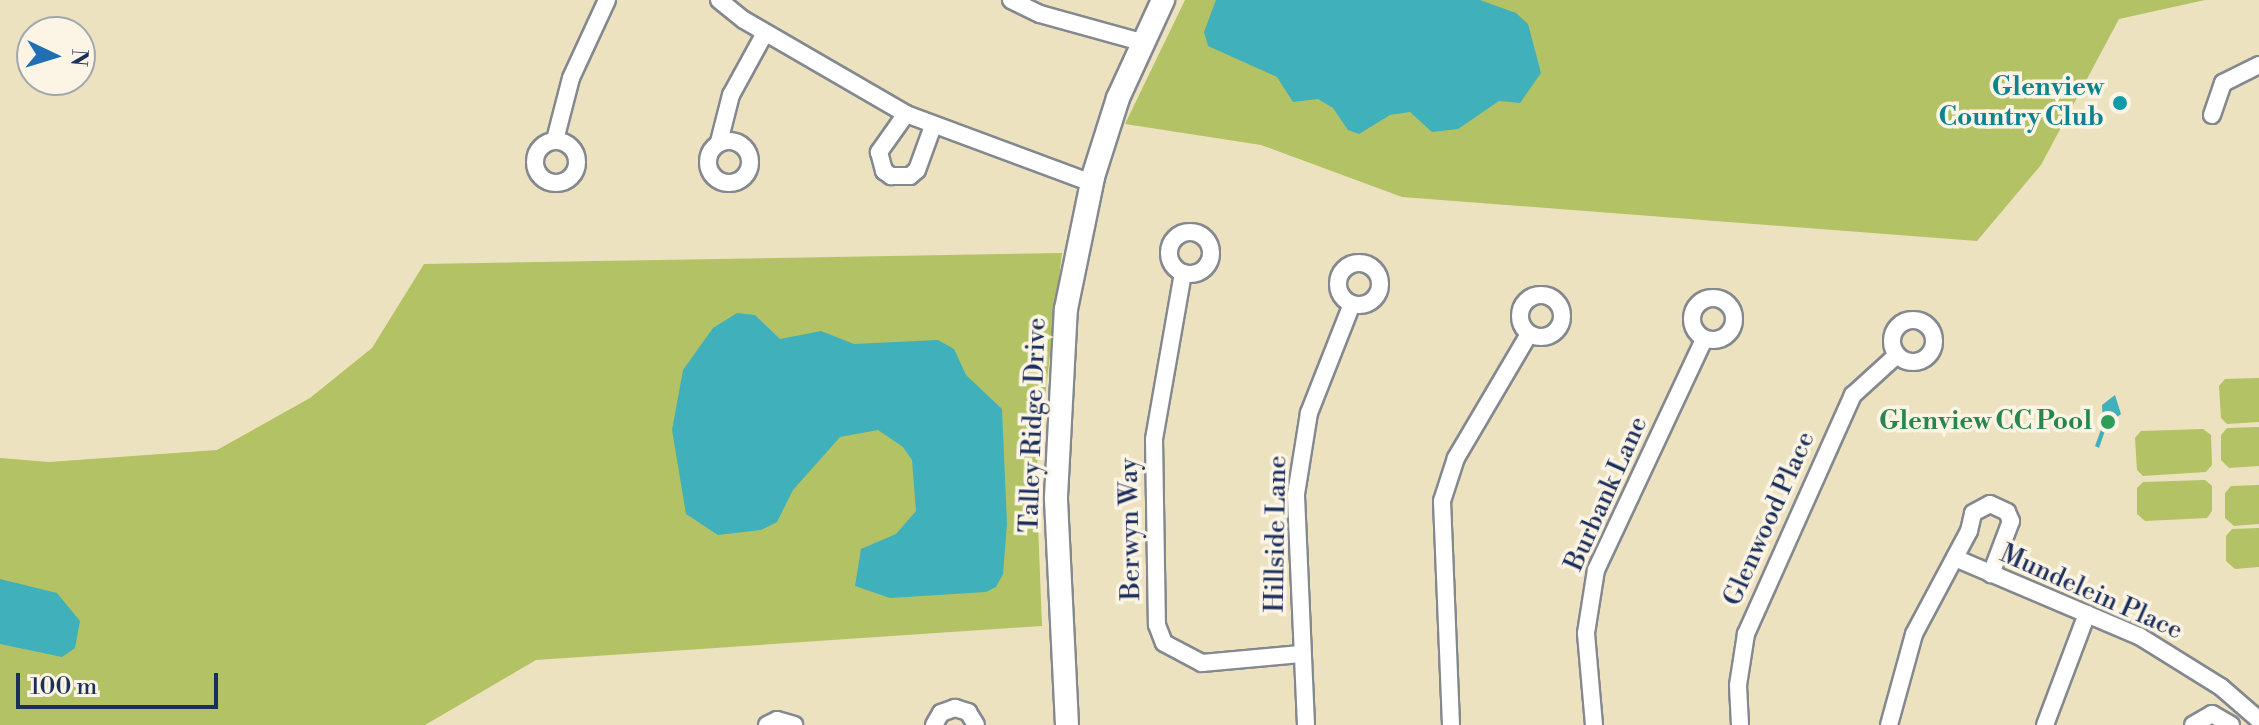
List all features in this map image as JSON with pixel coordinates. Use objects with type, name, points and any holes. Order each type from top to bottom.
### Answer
[{"type":"street","points":[[555,140],[571,78],[607,0]]},
{"type":"street","points":[[719,0],[765,33],[906,114],[1092,183]]},
{"type":"street","points":[[1011,0],[1040,14],[1141,42]]},
{"type":"street","name":"Talley Ridge Drive","points":[[1067,725],[1056,497],[1059,384],[1066,309],[1092,183],[1141,42],[1163,0]]},
{"type":"street","points":[[719,142],[731,95],[765,33]]},
{"type":"street","points":[[2212,115],[2223,83],[2259,65]]},
{"type":"street","points":[[906,114],[879,152],[884,171],[891,176],[901,178],[917,170],[933,126]]},
{"type":"street","name":"Berwyn Way","points":[[1183,273],[1154,439],[1157,625],[1164,643],[1202,663],[1301,654]]},
{"type":"street","name":"Hillside Lane","points":[[1306,725],[1296,494],[1301,448],[1309,413],[1352,304]]},
{"type":"street","points":[[1451,725],[1442,501],[1456,458],[1529,334]]},
{"type":"street","name":"Burbank Lane","points":[[1594,725],[1586,633],[1596,570],[1704,339]]},
{"type":"street","name":"Glenwood Place","points":[[1740,725],[1738,685],[1746,634],[1853,395],[1897,355]]},
{"type":"street","points":[[1889,725],[1896,683],[1914,634],[1955,558],[1973,513],[1990,504],[1999,506],[2011,521],[2011,530],[1991,574]]},
{"type":"street","name":"Mundelein Place","points":[[1955,558],[2087,614],[2178,658],[2259,720]]},
{"type":"street","points":[[2045,725],[2087,614]]},
{"type":"street","points":[[2193,725],[2212,714],[2229,722],[2243,705]]},
{"type":"street","points":[[934,725],[941,713],[955,708],[968,712],[976,725]]},
{"type":"street","points":[[767,725],[777,720],[794,725]]},
{"type":"green space","points":[[1185,0],[2205,0],[2119,19],[2041,165],[1977,241],[1402,197],[1261,145],[1125,124]]},
{"type":"green space","points":[[1062,253],[1036,473],[1042,626],[536,660],[425,725],[0,725],[0,458],[49,462],[217,450],[310,398],[372,348],[424,264]]},
{"type":"green space","points":[[2259,378],[2259,422],[2227,424],[2221,418],[2219,386],[2225,379]]},
{"type":"green space","points":[[2259,427],[2259,466],[2229,468],[2221,460],[2221,435],[2227,428]]},
{"type":"green space","points":[[2203,429],[2211,435],[2212,465],[2206,472],[2143,476],[2137,470],[2135,438],[2141,431]]},
{"type":"green space","points":[[2205,480],[2212,486],[2212,511],[2207,518],[2145,521],[2137,514],[2137,488],[2143,482]]},
{"type":"green space","points":[[2259,485],[2259,524],[2234,526],[2225,518],[2225,493],[2231,486]]},
{"type":"green space","points":[[2259,528],[2259,567],[2235,569],[2226,561],[2226,536],[2232,529]]},
{"type":"water","points":[[1216,0],[1480,0],[1516,13],[1528,24],[1541,73],[1520,103],[1499,101],[1458,129],[1432,132],[1410,112],[1390,115],[1359,134],[1348,130],[1333,108],[1318,99],[1293,102],[1277,77],[1208,46],[1204,32]]},
{"type":"water","points":[[737,313],[755,315],[780,339],[821,331],[854,344],[938,340],[954,349],[966,375],[1002,409],[1007,524],[1003,574],[996,587],[986,592],[890,598],[855,586],[861,549],[896,534],[916,511],[912,460],[903,447],[878,430],[840,437],[793,490],[777,522],[761,530],[718,535],[686,514],[672,430],[683,370],[713,328]]},
{"type":"water","name":"Glenview CC Pool","points":[[2115,395],[2121,414],[2107,425],[2099,448],[2095,446],[2103,424],[2102,405]]},
{"type":"water","points":[[0,579],[57,593],[80,621],[75,648],[62,657],[0,644]]},
{"type":"place","name":"Glenview Country Club","points":[[2120,103]]},
{"type":"place","name":"Glenview CC Pool","points":[[2108,422]]}]
